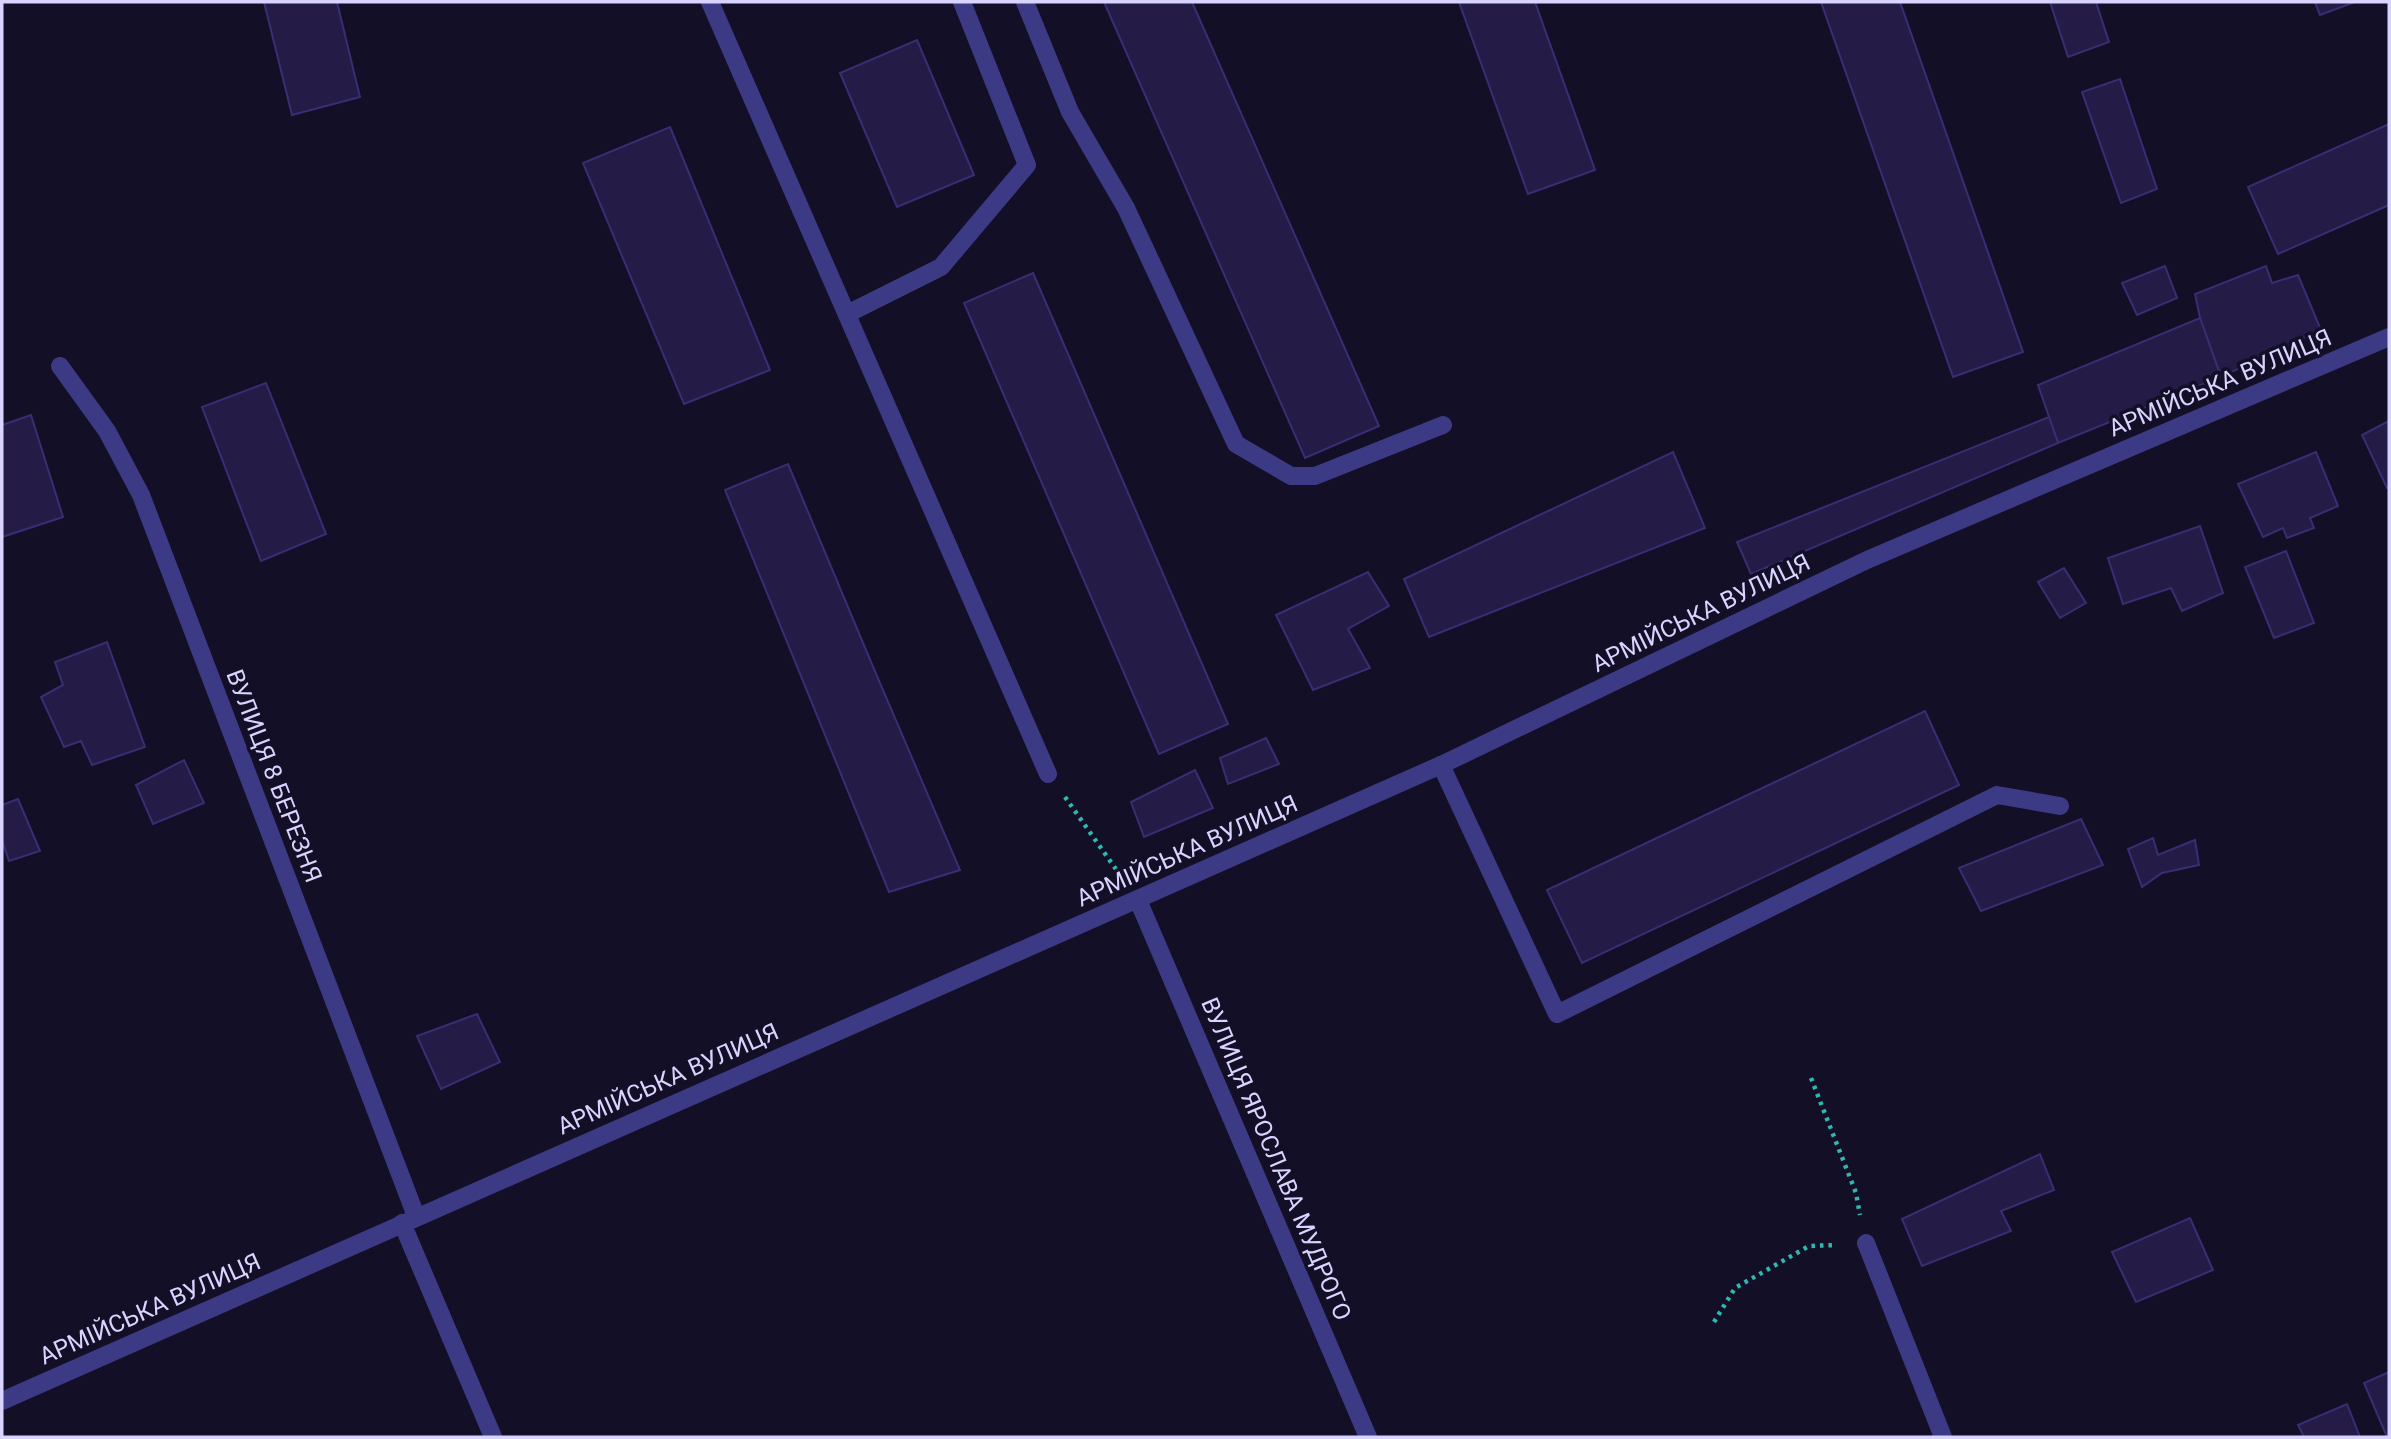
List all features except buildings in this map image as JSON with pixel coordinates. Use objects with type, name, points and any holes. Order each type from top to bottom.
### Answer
[{"type":"street","points":[[710,2],[1048,774]]},
{"type":"street","points":[[847,314],[941,267],[1027,165],[962,2]]},
{"type":"street","points":[[1025,2],[1070,112],[1126,208],[1236,444],[1291,476],[1315,477],[1443,425]]},
{"type":"street","name":"АРМІЙСЬКА ВУЛИЦЯ","points":[[2,1401],[1441,765],[1867,560],[2389,338]]},
{"type":"street","name":"ВУЛИЦЯ 8 БЕРЕЗНЯ","points":[[60,366],[107,431],[141,495],[409,1220],[493,1437]]},
{"type":"street","points":[[1441,765],[1557,1014],[1997,795],[2060,806]]},
{"type":"street","name":"ВУЛИЦЯ ЯРОСЛАВА МУДРОГО","points":[[1138,900],[1368,1437]]},
{"type":"street","points":[[1866,1243],[1943,1437]]},
{"type":"path","points":[[1048,774],[1138,900]]},
{"type":"path","points":[[1714,1322],[1735,1288],[1809,1247],[1866,1243],[1856,1193],[1811,1078]]}]
